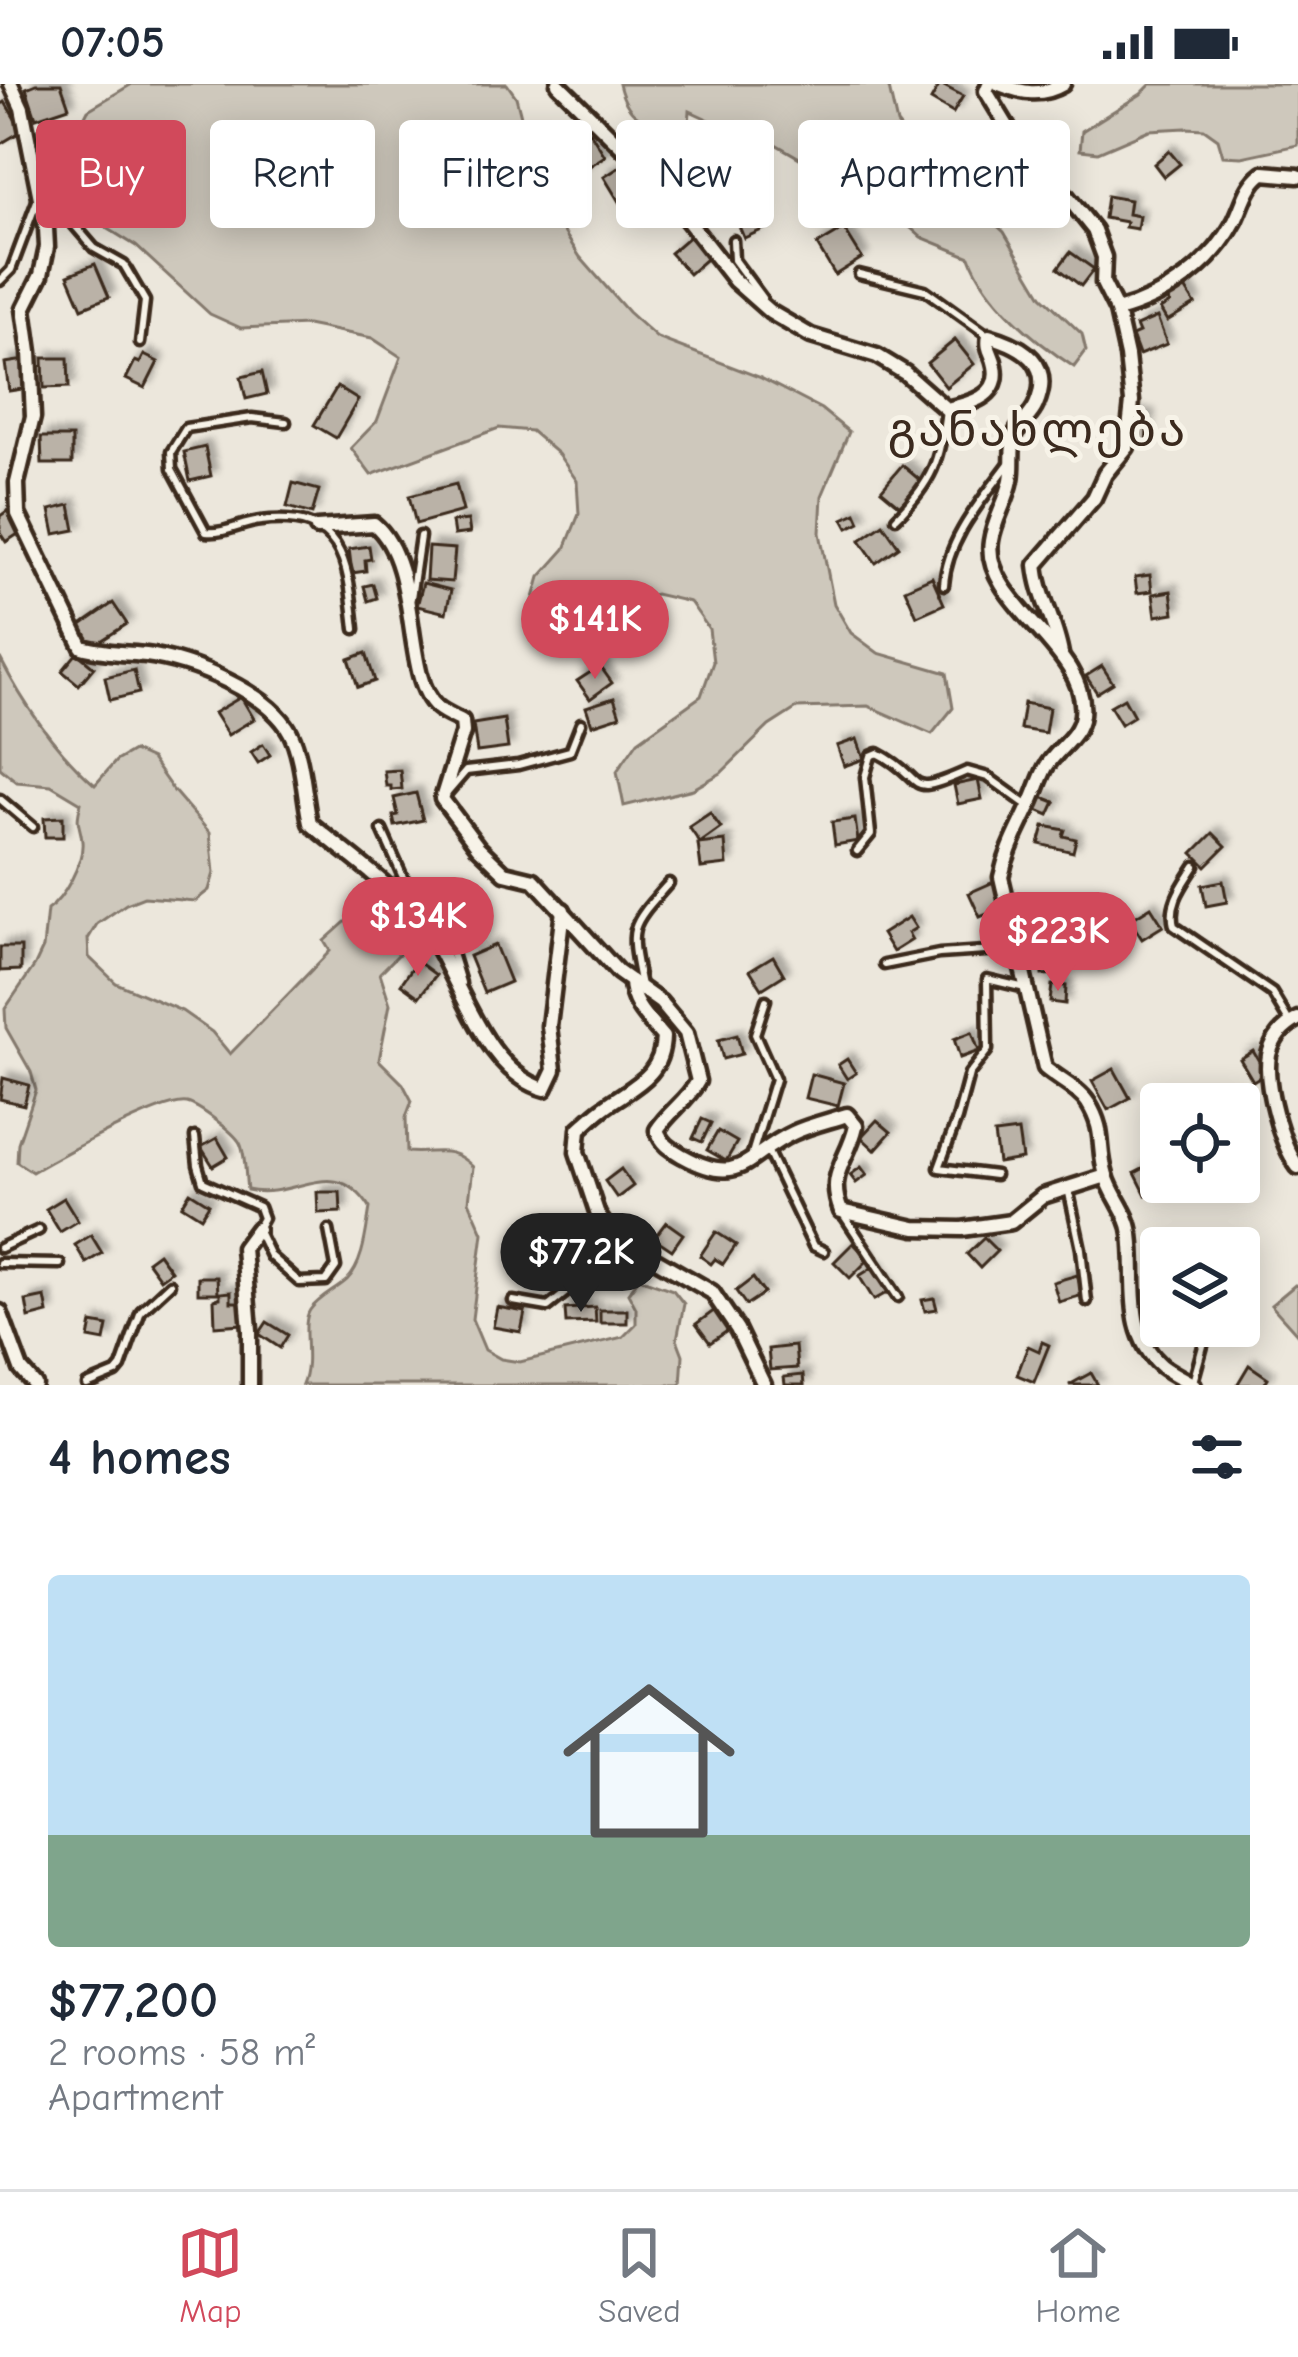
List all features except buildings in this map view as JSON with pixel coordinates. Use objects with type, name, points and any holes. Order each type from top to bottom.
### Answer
[{"type":"street","points":[[11,84],[22,107],[36,175]]},
{"type":"street","points":[[558,84],[659,184],[735,280],[770,312],[811,336],[877,356],[946,409],[988,394],[995,380],[989,336],[1014,343],[1034,357],[1042,386],[1034,411],[1013,440],[1012,478],[990,545],[1006,592],[1061,656],[1077,683],[1083,707],[1078,731],[1048,764],[1007,849],[1001,877],[1045,1068],[1087,1101],[1101,1129],[1106,1176],[1131,1229],[1140,1341],[1162,1366],[1193,1385]]},
{"type":"street","points":[[989,84],[986,91],[1020,147],[1094,230],[1104,257],[1103,284],[1117,311],[1127,356],[1132,402],[1126,447],[1094,498],[1036,566],[1039,590],[1057,628],[1061,656]]},
{"type":"street","points":[[999,84],[1034,93],[1048,93],[1063,84]]},
{"type":"street","points":[[1117,311],[1139,305],[1213,256],[1250,183],[1263,173],[1298,176]]},
{"type":"street","points":[[44,228],[47,247],[41,275],[24,309],[33,417],[17,483],[18,514],[82,647],[150,655],[194,668],[265,702],[290,731],[310,824],[401,898],[426,928],[473,1020],[517,1075],[545,1089],[554,1070],[549,1026],[562,910]]},
{"type":"street","points":[[316,528],[374,524],[388,536],[410,605],[422,686],[436,706],[462,721],[463,732],[442,800],[478,848],[505,873],[534,880],[618,972],[660,1002],[686,1033],[698,1081],[658,1130],[663,1145],[722,1170],[749,1163],[790,1134],[847,1115],[856,1126],[833,1193],[841,1210],[915,1228],[962,1229],[1011,1222],[1043,1196],[1106,1176]]},
{"type":"street","points":[[636,985],[631,992],[638,1008],[663,1037],[662,1055],[640,1084],[579,1129],[577,1152],[598,1215],[611,1234],[712,1292],[737,1329],[764,1385]]},
{"type":"street","points":[[1294,1020],[1278,1033],[1269,1056],[1270,1087],[1288,1153],[1298,1167]]},
{"type":"street","points":[[250,1385],[243,1248],[257,1229]]},
{"type":"street","points":[[0,1312],[21,1369],[34,1385]]},
{"type":"lane","points":[[0,281],[11,270],[36,205]]},
{"type":"lane","points":[[77,228],[94,248],[124,265],[145,301],[140,343]]},
{"type":"lane","points":[[733,240],[734,260],[770,312]]},
{"type":"lane","points":[[859,274],[925,290],[989,336]]},
{"type":"lane","points":[[896,518],[931,478],[946,409]]},
{"type":"lane","points":[[286,422],[252,418],[187,428],[171,452],[172,469],[206,532],[221,534],[261,521],[292,521],[316,528],[337,544],[348,567],[355,629]]},
{"type":"lane","points":[[944,585],[945,561],[961,531],[1012,459]]},
{"type":"lane","points":[[410,605],[421,536]]},
{"type":"lane","points":[[442,800],[466,771],[518,765],[570,751],[580,723]]},
{"type":"lane","points":[[857,851],[871,834],[865,777],[871,756],[878,753],[894,761],[916,785],[931,787],[968,771],[988,777],[1030,807]]},
{"type":"lane","points":[[0,800],[32,827]]},
{"type":"lane","points":[[382,830],[426,928]]},
{"type":"lane","points":[[1195,866],[1171,913],[1174,926],[1272,993],[1294,1020]]},
{"type":"lane","points":[[636,985],[631,937],[640,916],[669,883]]},
{"type":"lane","points":[[443,924],[473,1020]]},
{"type":"lane","points":[[884,965],[939,954],[1019,948]]},
{"type":"lane","points":[[995,1175],[939,1168],[969,1075],[988,1050],[987,980],[1028,988]]},
{"type":"lane","points":[[749,1163],[775,1078],[755,1034],[766,1000]]},
{"type":"lane","points":[[195,1136],[202,1182],[259,1207],[263,1218],[257,1229],[270,1256],[299,1282],[326,1281],[336,1268],[329,1230]]},
{"type":"lane","points":[[767,1150],[814,1246],[824,1251]]},
{"type":"lane","points":[[1068,1188],[1087,1301]]},
{"type":"lane","points":[[841,1210],[898,1297]]},
{"type":"lane","points":[[0,1248],[38,1230]]},
{"type":"lane","points":[[513,1301],[548,1307],[584,1278],[611,1234]]},
{"type":"lane","points":[[0,1263],[60,1264]]},
{"type":"lane","points":[[87,1385],[122,1367],[141,1311],[170,1283]]},
{"type":"lane","points":[[1193,1385],[1203,1347]]},
{"type":"shaded area","points":[[132,84],[507,84],[522,120],[399,120],[399,228],[561,228],[580,257],[657,338],[759,377],[821,409],[849,432],[822,496],[820,533],[834,604],[851,633],[878,653],[947,673],[953,708],[932,734],[868,706],[797,708],[769,726],[721,773],[693,789],[624,806],[617,771],[638,741],[701,696],[713,662],[709,629],[690,602],[655,594],[561,626],[530,612],[540,577],[565,549],[579,514],[577,481],[558,454],[531,431],[499,428],[371,475],[351,448],[377,421],[401,357],[372,338],[307,325],[241,328],[210,314],[136,246],[107,228],[186,228],[186,120],[83,120],[88,110]]},
{"type":"shaded area","points":[[619,84],[888,84],[896,120],[798,120],[798,157],[774,144],[774,120],[710,120],[690,111],[689,120],[644,120],[623,98]]},
{"type":"shaded area","points":[[1151,84],[1298,84],[1298,145],[1242,157],[1223,156],[1218,139],[1204,129],[1186,128],[1149,130],[1098,152],[1080,150],[1082,131]]},
{"type":"shaded area","points":[[911,228],[1000,228],[1042,296],[1082,334],[1086,351],[1074,367],[1000,305],[970,257],[921,237]]},
{"type":"shaded area","points":[[0,658],[42,726],[95,785],[116,761],[133,751],[151,759],[210,833],[214,873],[209,890],[195,901],[144,897],[126,904],[97,924],[88,939],[89,957],[116,983],[182,1011],[212,1032],[230,1054],[330,951],[324,941],[401,872],[416,891],[410,943],[380,973],[390,1004],[379,1060],[403,1084],[412,1101],[406,1117],[407,1152],[449,1152],[473,1167],[469,1201],[483,1233],[472,1319],[485,1350],[520,1362],[623,1337],[636,1324],[636,1308],[628,1293],[639,1278],[673,1290],[684,1304],[677,1339],[683,1355],[681,1385],[302,1385],[310,1310],[347,1280],[361,1256],[370,1208],[357,1192],[329,1181],[265,1192],[247,1190],[240,1143],[216,1120],[187,1103],[134,1119],[32,1172],[17,1162],[18,1143],[36,1090],[6,1028],[5,1009],[43,948],[47,910],[60,898],[76,869],[82,850],[81,803],[51,785],[17,782],[0,768]]},
{"type":"shaded area","points":[[1298,1286],[1298,1335],[1271,1305]]},
{"type":"district","name":"განახლება","points":[[1038,429]]}]
